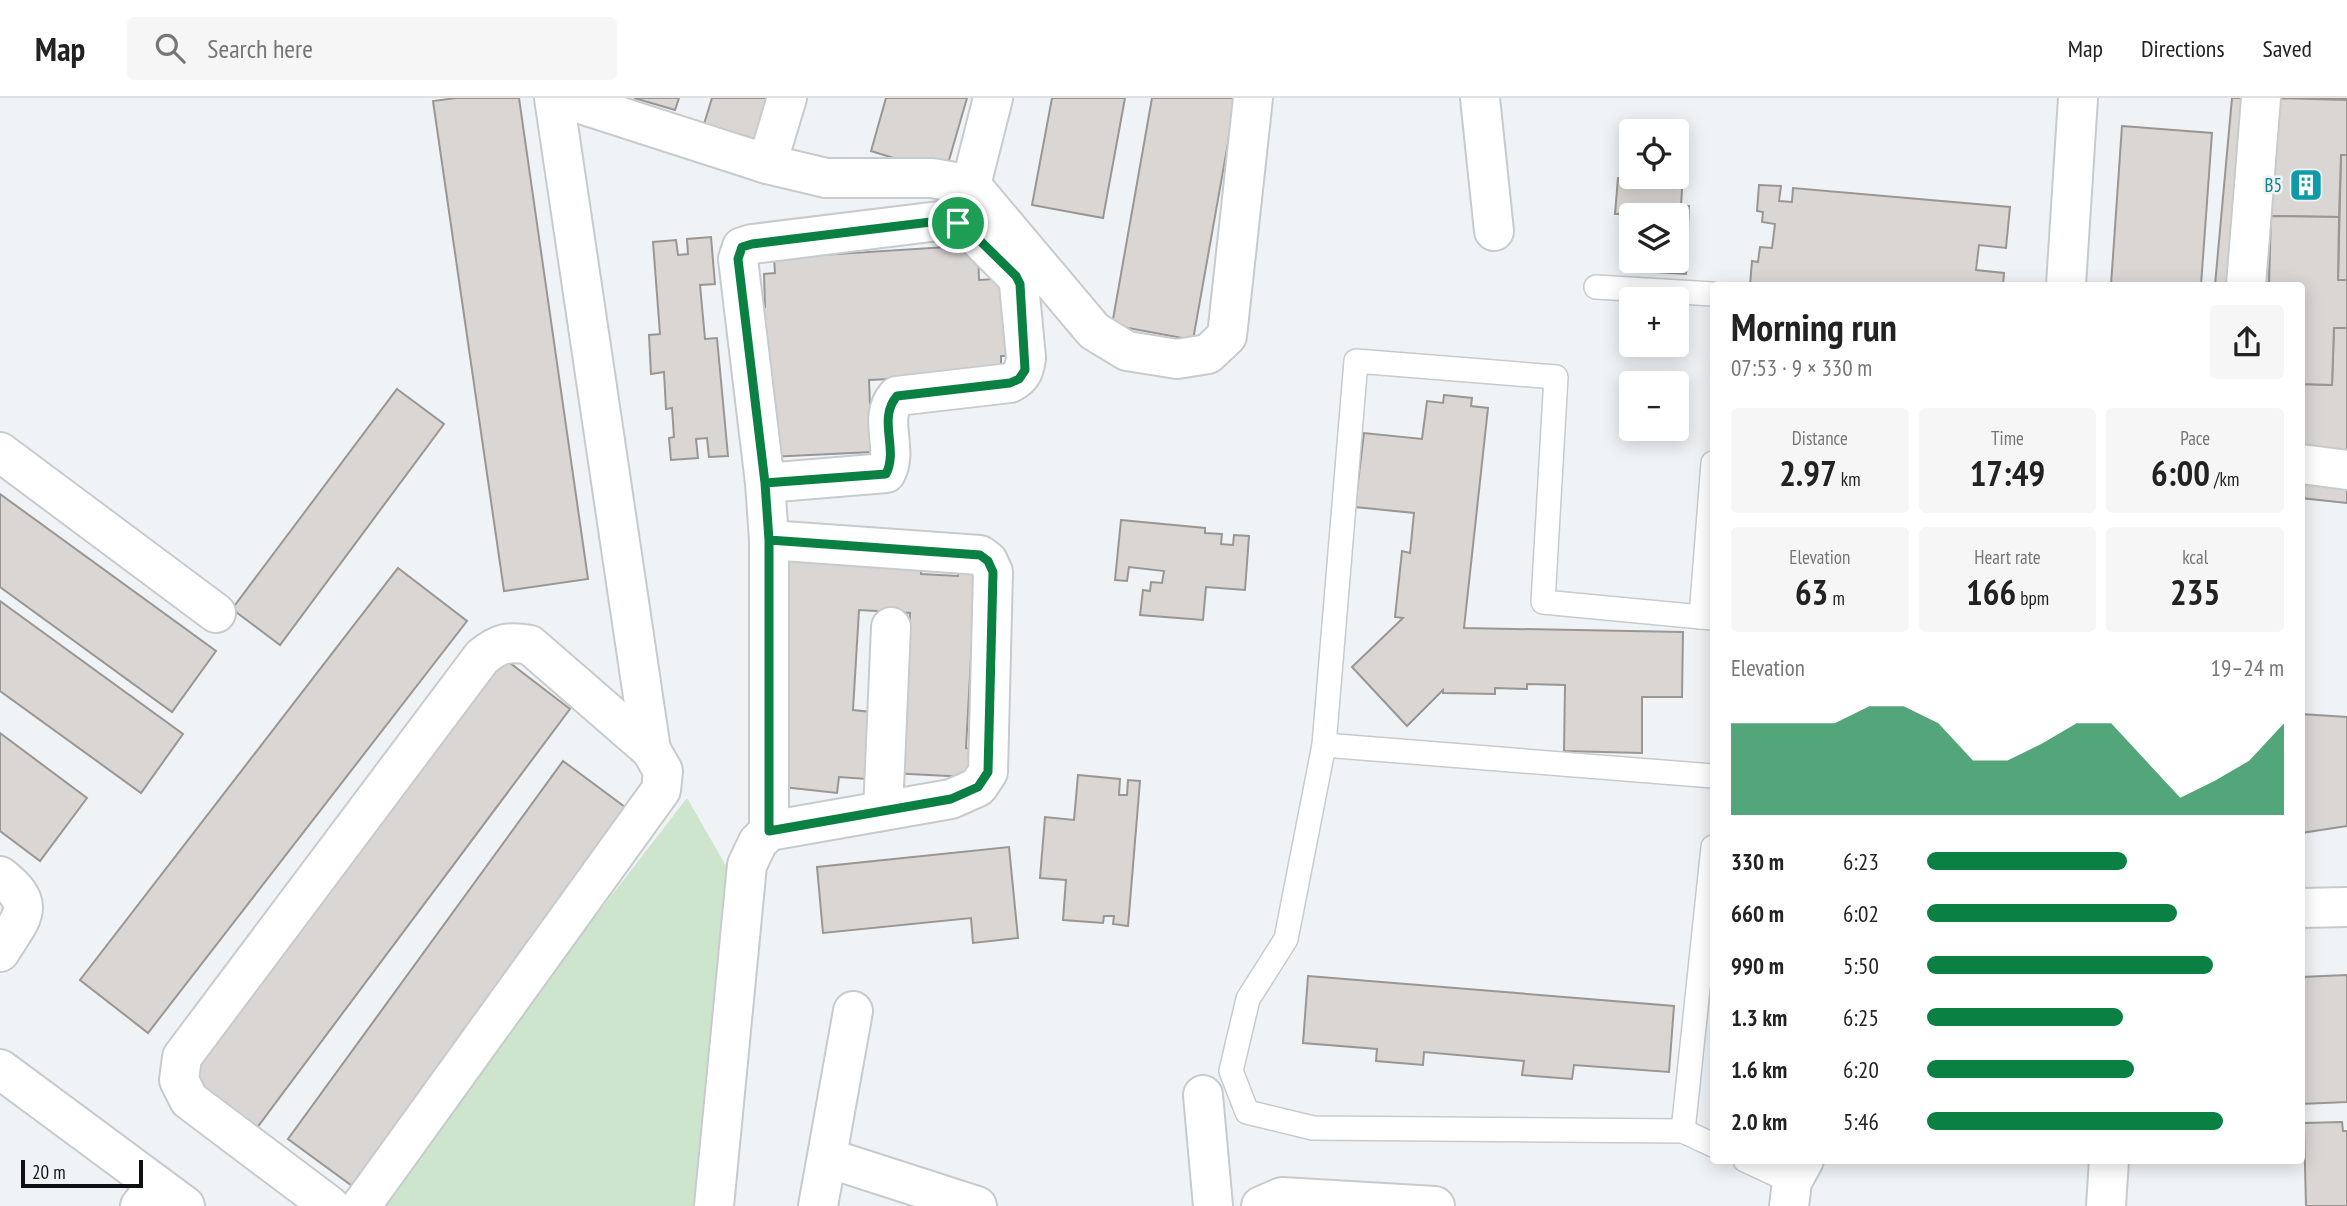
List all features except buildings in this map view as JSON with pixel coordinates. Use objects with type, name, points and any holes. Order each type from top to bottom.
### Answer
[{"type":"street","points":[[554,98],[651,750]]},
{"type":"street","points":[[562,98],[767,164],[826,177],[932,178],[971,185],[1094,331],[1127,351],[1177,359],[1208,354],[1227,336],[1253,98]]},
{"type":"street","points":[[767,164],[787,98]]},
{"type":"street","points":[[971,185],[993,98]]},
{"type":"street","points":[[1480,98],[1494,231]]},
{"type":"street","points":[[2066,282],[2078,98]]},
{"type":"street","points":[[2246,282],[2261,98]]},
{"type":"street","points":[[765,483],[886,474],[892,463],[887,414],[889,405],[897,396],[1010,383],[1019,379],[1025,370],[1026,358],[1020,284],[1016,276],[967,228],[947,220],[742,247],[738,259],[765,483],[769,540],[769,831]]},
{"type":"street","points":[[0,452],[216,613]]},
{"type":"street","points":[[2305,465],[2347,470]]},
{"type":"street","points":[[714,1206],[747,865],[758,842],[769,831],[967,794],[978,787],[988,772],[993,572],[988,561],[980,555],[769,540]]},
{"type":"street","points":[[883,811],[891,627]]},
{"type":"street","points":[[330,1206],[189,1100],[179,1080],[182,1057],[482,657],[496,645],[510,641],[530,645],[651,750],[663,771],[661,790],[361,1206]]},
{"type":"street","points":[[0,876],[17,889],[25,903],[25,912],[0,952]]},
{"type":"street","points":[[2305,908],[2347,907]]},
{"type":"street","points":[[818,1206],[853,1010]]},
{"type":"street","points":[[0,1069],[161,1199]]},
{"type":"street","points":[[1203,1096],[1213,1206]]},
{"type":"street","points":[[828,1158],[977,1206]]},
{"type":"street","points":[[2106,1206],[2109,1164]]},
{"type":"street","points":[[1261,1206],[1282,1197],[1435,1206]]},
{"type":"lane","points":[[1596,287],[1710,294]]},
{"type":"lane","points":[[1710,540],[1707,617],[1543,602],[1556,377],[1356,361],[1324,745],[1286,939],[1248,999],[1231,1071],[1247,1112],[1313,1128],[1683,1131],[1710,1144]]},
{"type":"lane","points":[[1324,745],[1710,776]]},
{"type":"lane","points":[[1683,1131],[1710,875]]},
{"type":"lane","points":[[1754,1164],[1795,1183]]},
{"type":"green space","points":[[687,798],[729,871],[704,1206],[371,1206]]},
{"type":"place","name":"B5","points":[[2306,185]]},
{"type":"route","points":[[958,223],[947,220],[752,244],[742,247],[738,259],[765,483],[769,540],[980,555],[988,561],[993,572],[988,772],[978,787],[951,799],[769,831],[769,540],[765,483],[886,474],[892,463],[887,414],[889,405],[897,396],[1010,383],[1019,379],[1025,370],[1020,284],[1016,276],[967,228],[958,223]]}]
